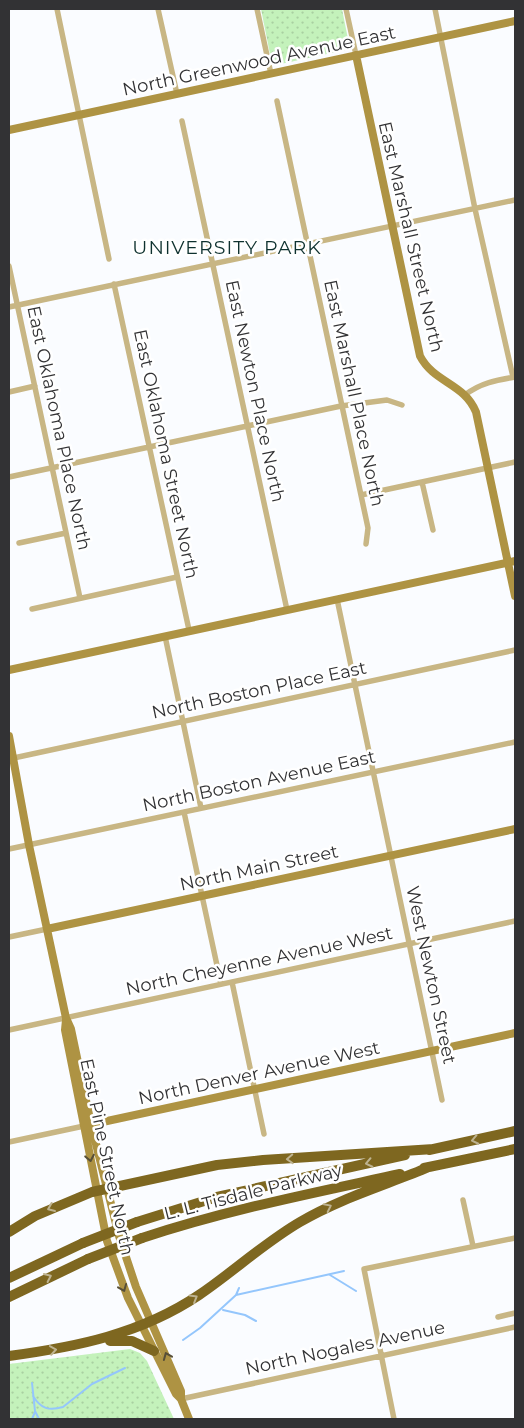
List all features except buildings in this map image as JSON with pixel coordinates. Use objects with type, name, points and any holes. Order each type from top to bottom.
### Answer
[{"type":"highway","name":"L. L. Tisdale Parkway","points":[[9,1278],[83,1243],[137,1222],[225,1195],[515,1131]]},
{"type":"highway","points":[[9,1232],[41,1213],[96,1191],[236,1162],[434,1149]]},
{"type":"highway","name":"L. L. Tisdale Parkway","points":[[9,1297],[88,1259],[188,1223],[246,1208],[515,1149]]},
{"type":"highway","points":[[9,1356],[59,1349],[96,1341],[146,1324],[197,1297],[262,1247],[301,1222],[338,1203],[429,1167]]},
{"type":"highway","points":[[96,1341],[126,1340],[138,1343],[154,1351]]},
{"type":"street","points":[[57,9],[109,259]]},
{"type":"street","points":[[158,9],[177,94]]},
{"type":"street","points":[[257,9],[271,74]]},
{"type":"street","name":"East Marshall Street North","points":[[346,9],[420,356],[435,375],[460,389],[476,412],[512,562],[515,596]]},
{"type":"street","points":[[435,9],[476,209],[514,377],[472,388],[465,395]]},
{"type":"street","name":"North Greenwood Avenue East","points":[[9,130],[515,21]]},
{"type":"street","name":"East Marshall Place North","points":[[277,101],[368,528],[366,544]]},
{"type":"street","name":"East Newton Place North","points":[[182,120],[211,264],[248,426],[286,610]]},
{"type":"street","points":[[9,307],[211,264],[307,246],[515,200]]},
{"type":"street","name":"East Oklahoma Place North","points":[[9,266],[80,598]]},
{"type":"street","name":"East Oklahoma Street North","points":[[114,284],[189,630]]},
{"type":"street","points":[[9,392],[35,386]]},
{"type":"street","points":[[9,477],[341,406],[387,400],[402,405]]},
{"type":"street","points":[[361,495],[515,462]]},
{"type":"street","points":[[422,482],[433,530]]},
{"type":"street","points":[[19,543],[66,532]]},
{"type":"street","points":[[9,670],[512,562]]},
{"type":"street","points":[[32,609],[178,577]]},
{"type":"street","name":"West Newton Street","points":[[337,599],[442,1100]]},
{"type":"street","points":[[165,636],[201,808]]},
{"type":"street","name":"North Boston Place East","points":[[11,759],[515,650]]},
{"type":"street","name":"East Pine Street North","points":[[9,736],[11,759],[29,845],[66,1018],[71,1029],[103,1226],[123,1289],[146,1324]]},
{"type":"street","name":"North Boston Avenue East","points":[[9,849],[515,742]]},
{"type":"street","points":[[184,812],[221,984]]},
{"type":"street","name":"North Main Street","points":[[9,937],[515,829]]},
{"type":"street","name":"North Cheyenne Avenue West","points":[[9,1030],[515,921]]},
{"type":"street","points":[[232,982],[264,1134]]},
{"type":"street","name":"North Denver Avenue West","points":[[9,1142],[515,1033]]},
{"type":"street","name":"East Pine Street North","points":[[88,1125],[146,1324]]},
{"type":"street","points":[[463,1200],[473,1246]]},
{"type":"street","points":[[394,1419],[364,1269],[515,1238]]},
{"type":"street","points":[[498,1317],[515,1313]]},
{"type":"street","points":[[146,1324],[154,1351],[176,1394],[181,1399]]},
{"type":"street","points":[[146,1324],[181,1391],[181,1399],[189,1419]]},
{"type":"street","name":"North Nogales Avenue","points":[[181,1399],[515,1327]]},
{"type":"green space","points":[[261,9],[342,9],[350,49],[276,65],[272,64]]},
{"type":"green space","points":[[130,1349],[140,1353],[147,1361],[174,1419],[9,1419],[9,1364]]},
{"type":"waterway","points":[[183,1340],[200,1328],[236,1295],[344,1271]]},
{"type":"waterway","points":[[330,1275],[356,1291]]},
{"type":"waterway","points":[[236,1295],[239,1288]]},
{"type":"waterway","points":[[223,1310],[245,1315],[256,1321]]},
{"type":"waterway","points":[[33,1396],[39,1404],[46,1408],[63,1407],[92,1384],[125,1368]]},
{"type":"waterway","points":[[32,1383],[35,1411],[39,1419]]},
{"type":"waterway","points":[[32,1419],[35,1412]]},
{"type":"district","name":"UNIVERSITY PARK","points":[[227,247]]}]
